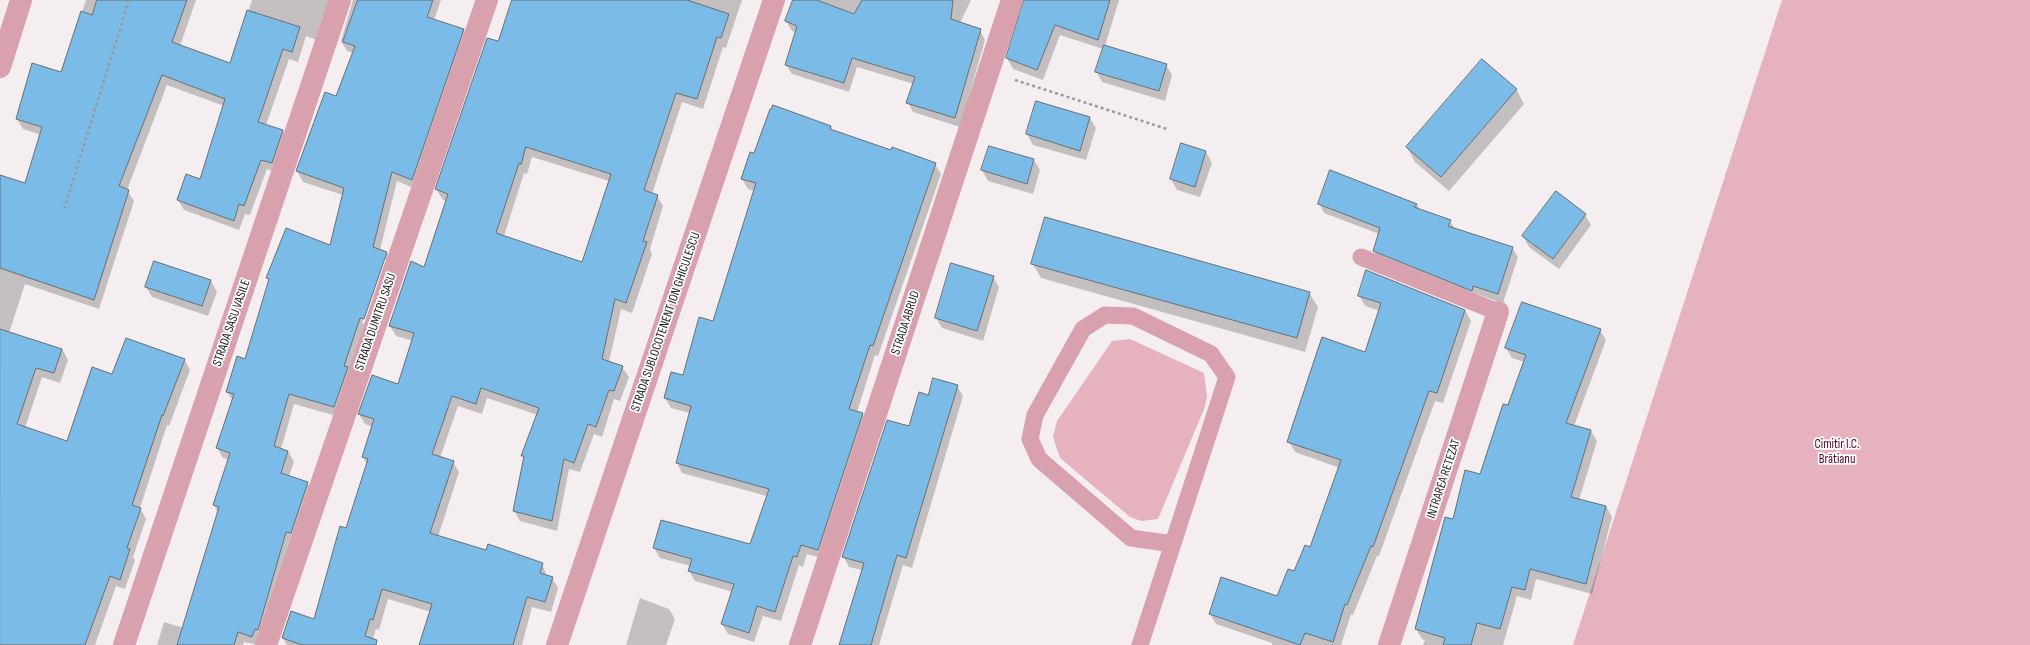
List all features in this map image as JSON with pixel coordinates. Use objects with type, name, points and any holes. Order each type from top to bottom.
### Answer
[{"type":"street","points":[[0,67],[5,36],[21,0]]},
{"type":"street","name":"STRADA SASU VASILE","points":[[124,645],[340,0]]},
{"type":"street","name":"STRADA DUMITRU SASU","points":[[266,645],[487,0]]},
{"type":"street","name":"STRADA SUBLOCOTENENT ION GHICULESCU","points":[[558,645],[774,0]]},
{"type":"street","name":"STRADA ABRUD","points":[[800,645],[1012,0]]},
{"type":"street","name":"INTRAREA RETEZAT","points":[[1390,645],[1498,312]]},
{"type":"lane","points":[[1360,257],[1498,312]]},
{"type":"lane","points":[[1140,645],[1173,544],[1227,378],[1211,354],[1133,316],[1105,315],[1083,329],[1035,415],[1030,439],[1039,458],[1131,538],[1173,544]]},
{"type":"path","points":[[64,209],[130,0]]},
{"type":"path","points":[[988,72],[1167,129]]},
{"type":"green space","name":"Cimitir I.C. Brătianu","points":[[1782,0],[2030,0],[2030,645],[1573,645]]},
{"type":"green space","points":[[1130,339],[1204,373],[1207,397],[1204,409],[1158,519],[1141,521],[1130,517],[1060,458],[1053,437],[1057,421],[1112,341]]},
{"type":"building","points":[[97,0],[187,0],[172,42],[230,63],[247,10],[300,27],[292,52],[283,49],[258,122],[283,130],[272,163],[261,160],[244,206],[239,204],[234,221],[177,200],[186,174],[200,179],[225,99],[162,75],[119,186],[129,190],[94,300],[0,268],[0,175],[25,183],[42,127],[16,119],[32,63],[61,72],[81,11],[92,15]]},
{"type":"building","points":[[358,0],[433,0],[427,17],[464,29],[412,180],[392,172],[373,247],[387,252],[364,319],[360,318],[344,366],[348,367],[334,407],[289,394],[274,446],[288,451],[281,473],[308,482],[291,533],[286,532],[258,630],[255,629],[252,637],[238,632],[234,645],[177,645],[219,507],[213,505],[230,453],[216,448],[234,394],[226,392],[237,356],[245,359],[269,279],[266,278],[286,228],[330,245],[344,188],[296,171],[325,92],[336,96],[355,46],[343,42]]},
{"type":"building","points":[[512,0],[687,0],[729,14],[721,38],[717,37],[697,99],[676,93],[644,190],[658,195],[643,241],[647,242],[626,303],[615,299],[602,359],[623,366],[614,391],[609,390],[596,427],[588,424],[574,463],[564,459],[552,521],[513,511],[524,456],[521,456],[539,408],[481,388],[476,404],[452,396],[432,454],[454,461],[430,533],[486,550],[488,544],[543,563],[540,573],[553,577],[545,602],[527,597],[513,645],[419,645],[432,604],[382,589],[373,620],[370,619],[365,636],[377,640],[376,645],[302,645],[282,638],[291,611],[314,619],[340,526],[346,528],[368,459],[362,457],[374,419],[358,414],[372,375],[398,384],[414,333],[389,326],[411,261],[424,267],[448,194],[435,189],[487,38],[498,41]],"holes":[[[526,147],[611,174],[582,262],[496,233],[519,163],[521,164]]]},
{"type":"building","points":[[793,0],[817,0],[854,14],[862,0],[953,0],[951,19],[981,29],[955,118],[906,103],[915,77],[852,58],[844,83],[785,65],[797,26],[785,21]]},
{"type":"building","points":[[1024,0],[1110,0],[1098,40],[1055,25],[1037,70],[1006,58]]},
{"type":"building","points":[[1104,45],[1167,64],[1159,91],[1095,72]]},
{"type":"building","points":[[1482,59],[1517,89],[1441,177],[1406,147]]},
{"type":"building","points":[[1036,101],[1090,117],[1080,151],[1026,134]]},
{"type":"building","points":[[773,105],[831,126],[830,129],[891,150],[892,147],[936,163],[873,346],[870,345],[849,409],[863,413],[818,550],[801,545],[797,557],[793,556],[775,612],[757,606],[749,633],[721,624],[734,584],[688,571],[692,559],[653,548],[661,520],[750,544],[769,489],[676,463],[691,406],[664,398],[671,372],[683,375],[699,317],[713,321],[756,183],[741,179],[750,152],[754,153],[770,109]]},
{"type":"building","points":[[1181,143],[1206,151],[1195,187],[1170,179]]},
{"type":"building","points":[[989,146],[1034,159],[1027,184],[981,170]]},
{"type":"building","points":[[1330,170],[1417,204],[1414,207],[1451,220],[1448,226],[1513,247],[1498,294],[1473,286],[1472,291],[1373,251],[1380,228],[1318,204]]},
{"type":"building","points":[[1556,191],[1586,214],[1553,259],[1522,236]]},
{"type":"building","points":[[1045,217],[1310,292],[1297,338],[1031,264]]},
{"type":"building","points":[[154,261],[211,280],[202,306],[145,287]]},
{"type":"building","points":[[951,263],[994,276],[977,331],[935,318]]},
{"type":"building","points":[[1366,270],[1465,310],[1437,393],[1429,391],[1373,547],[1371,546],[1347,605],[1345,604],[1333,642],[1305,633],[1300,645],[1209,614],[1221,577],[1277,596],[1288,569],[1294,571],[1305,545],[1310,547],[1341,460],[1287,442],[1322,337],[1365,352],[1381,303],[1358,296]]},
{"type":"building","points":[[1522,302],[1601,329],[1566,423],[1591,430],[1571,497],[1606,506],[1586,584],[1530,569],[1525,590],[1512,587],[1500,629],[1477,623],[1471,645],[1443,645],[1445,638],[1415,629],[1445,517],[1453,519],[1465,470],[1480,474],[1503,404],[1508,405],[1526,355],[1505,348]]},
{"type":"building","points":[[0,329],[62,349],[54,373],[36,368],[17,424],[67,441],[92,367],[112,374],[126,338],[185,359],[163,416],[162,415],[132,505],[141,508],[127,548],[130,549],[120,580],[110,576],[85,645],[0,645]]},
{"type":"building","points":[[933,378],[958,385],[906,558],[897,555],[871,645],[839,645],[864,563],[842,557],[887,420],[909,426],[919,392],[928,395]]}]
